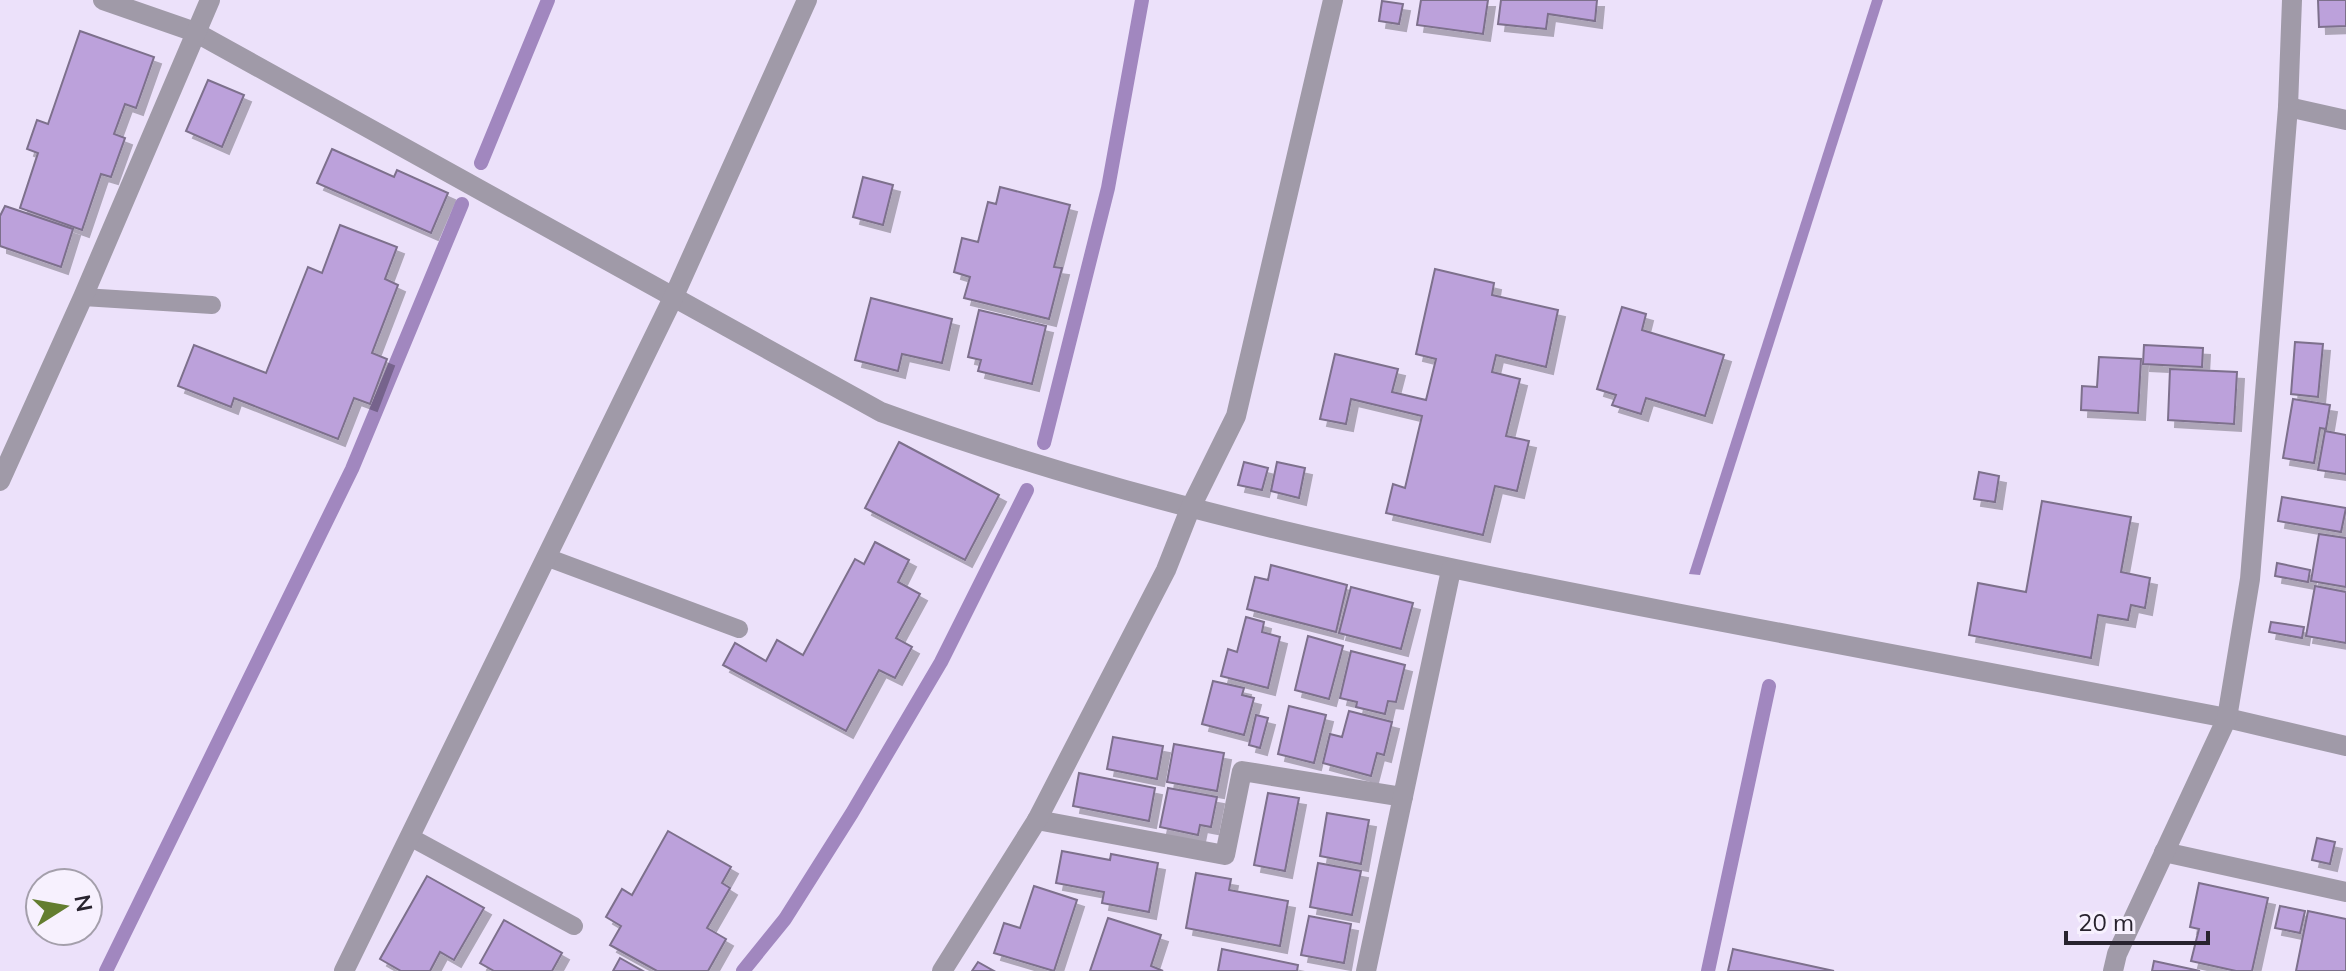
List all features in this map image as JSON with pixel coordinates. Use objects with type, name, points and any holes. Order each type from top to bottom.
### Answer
[{"type":"street","points":[[103,0],[195,32],[881,412],[981,448],[1190,509],[1451,570],[2227,718],[2346,746]]},
{"type":"street","points":[[0,481],[83,297],[210,0]]},
{"type":"street","points":[[344,971],[674,296],[807,0]]},
{"type":"street","points":[[942,971],[1037,820],[1166,570],[1190,509],[1236,416],[1333,0]]},
{"type":"street","points":[[2113,971],[2117,954],[2227,718],[2250,579],[2288,107],[2292,0]]},
{"type":"street","points":[[2288,107],[2346,120]]},
{"type":"street","points":[[1366,971],[1451,570]]},
{"type":"street","points":[[1037,820],[1225,855],[1242,771],[1403,797]]},
{"type":"street","points":[[2164,852],[2346,892]]},
{"type":"lane","points":[[83,297],[212,305]]},
{"type":"lane","points":[[546,557],[739,629]]},
{"type":"lane","points":[[410,837],[574,926]]},
{"type":"shaded area","points":[[1872,0],[1883,0],[1700,575],[1689,574]]},
{"type":"building","points":[[1421,0],[1488,0],[1483,34],[1417,25]]},
{"type":"building","points":[[1501,0],[1597,0],[1595,21],[1548,14],[1546,29],[1498,24]]},
{"type":"building","points":[[2318,0],[2346,0],[2346,26],[2319,27]]},
{"type":"building","points":[[1382,1],[1403,4],[1399,24],[1379,21]]},
{"type":"building","points":[[80,31],[154,57],[136,108],[125,104],[114,134],[125,138],[111,177],[101,174],[82,230],[20,208],[38,153],[27,149],[37,120],[48,124]]},
{"type":"building","points":[[208,80],[244,95],[222,147],[186,131]]},
{"type":"building","points":[[332,149],[394,177],[397,170],[448,193],[431,233],[317,183]]},
{"type":"building","points":[[863,177],[893,185],[883,225],[853,217]]},
{"type":"building","points":[[1000,187],[1070,205],[1054,267],[1062,268],[1049,319],[964,298],[970,277],[954,272],[962,238],[978,242],[988,202],[996,204]]},
{"type":"building","points":[[5,206],[73,229],[61,267],[0,246],[0,216]]},
{"type":"building","points":[[340,225],[397,247],[385,279],[398,285],[372,353],[387,359],[370,404],[354,398],[338,439],[234,398],[231,407],[178,386],[194,345],[266,373],[308,267],[322,273]]},
{"type":"building","points":[[1435,269],[1494,283],[1492,295],[1558,310],[1546,367],[1496,355],[1492,372],[1520,379],[1506,436],[1529,441],[1517,491],[1495,486],[1483,535],[1386,513],[1393,484],[1405,488],[1422,416],[1351,399],[1346,424],[1320,419],[1335,354],[1398,369],[1392,392],[1426,400],[1436,359],[1416,354]]},
{"type":"building","points":[[871,298],[952,319],[942,363],[902,354],[898,371],[855,360]]},
{"type":"building","points":[[1622,307],[1646,314],[1642,330],[1724,355],[1705,416],[1646,398],[1641,414],[1612,405],[1616,395],[1597,389]]},
{"type":"building","points":[[979,310],[1046,326],[1032,384],[978,371],[981,360],[968,357]]},
{"type":"building","points":[[2295,342],[2323,344],[2318,397],[2291,394]]},
{"type":"building","points":[[2144,345],[2203,348],[2202,367],[2143,364]]},
{"type":"building","points":[[2099,357],[2141,359],[2138,413],[2081,410],[2082,386],[2097,387]]},
{"type":"building","points":[[2170,369],[2237,372],[2234,424],[2168,420]]},
{"type":"building","points":[[2293,399],[2330,405],[2326,429],[2320,428],[2314,463],[2283,458]]},
{"type":"building","points":[[2325,431],[2346,435],[2346,474],[2318,470]]},
{"type":"building","points":[[899,442],[999,495],[965,560],[865,508]]},
{"type":"building","points":[[1244,462],[1268,468],[1262,490],[1238,485]]},
{"type":"building","points":[[1277,462],[1305,468],[1299,498],[1271,491]]},
{"type":"building","points":[[1979,472],[1999,476],[1995,502],[1974,499]]},
{"type":"building","points":[[2282,497],[2346,508],[2341,532],[2278,521]]},
{"type":"building","points":[[2042,501],[2131,517],[2121,572],[2150,578],[2145,608],[2131,605],[2128,620],[2098,615],[2091,658],[1969,635],[1978,583],[2026,592]]},
{"type":"building","points":[[2319,534],[2346,538],[2346,587],[2311,581]]},
{"type":"building","points":[[875,542],[909,560],[898,582],[920,594],[896,638],[912,647],[895,678],[879,670],[846,731],[723,665],[735,643],[766,661],[777,640],[803,655],[855,559],[864,564]]},
{"type":"building","points":[[2277,563],[2310,570],[2308,582],[2275,576]]},
{"type":"building","points":[[1271,565],[1347,585],[1336,632],[1247,609],[1255,577],[1268,580]]},
{"type":"building","points":[[2315,586],[2346,592],[2346,643],[2306,636]]},
{"type":"building","points":[[1351,587],[1413,603],[1401,649],[1339,633]]},
{"type":"building","points":[[1246,617],[1264,622],[1262,632],[1280,637],[1268,688],[1221,676],[1228,649],[1237,652]]},
{"type":"building","points":[[2271,622],[2304,627],[2302,638],[2269,632]]},
{"type":"building","points":[[1308,636],[1343,646],[1329,699],[1295,690]]},
{"type":"building","points":[[1351,651],[1405,665],[1396,702],[1388,701],[1385,714],[1356,707],[1357,702],[1340,698]]},
{"type":"building","points":[[1213,681],[1244,688],[1242,695],[1254,698],[1244,735],[1202,724]]},
{"type":"building","points":[[1289,706],[1326,715],[1314,763],[1278,754]]},
{"type":"building","points":[[1349,711],[1392,722],[1384,755],[1377,753],[1371,776],[1323,763],[1330,734],[1342,737]]},
{"type":"building","points":[[1256,715],[1268,718],[1260,748],[1249,745]]},
{"type":"building","points":[[1113,737],[1163,746],[1157,779],[1107,769]]},
{"type":"building","points":[[1174,744],[1224,753],[1217,791],[1167,782]]},
{"type":"building","points":[[1079,773],[1155,788],[1149,821],[1073,806]]},
{"type":"building","points":[[1168,788],[1217,797],[1211,827],[1200,825],[1198,835],[1160,827]]},
{"type":"building","points":[[1268,793],[1299,798],[1285,871],[1254,865]]},
{"type":"building","points":[[1327,813],[1369,820],[1361,864],[1320,856]]},
{"type":"building","points":[[668,831],[731,867],[722,883],[730,888],[707,928],[726,939],[708,971],[657,971],[610,945],[621,926],[606,917],[622,889],[632,895]]},
{"type":"building","points":[[2317,838],[2335,842],[2330,864],[2312,860]]},
{"type":"building","points":[[1062,851],[1110,860],[1111,854],[1158,863],[1149,912],[1102,903],[1104,892],[1056,883]]},
{"type":"building","points":[[1318,863],[1361,871],[1352,915],[1310,907]]},
{"type":"building","points":[[1196,873],[1231,879],[1229,890],[1288,901],[1280,946],[1186,928]]},
{"type":"building","points":[[427,876],[484,908],[454,960],[440,952],[430,971],[401,971],[380,959]]},
{"type":"building","points":[[2199,883],[2268,898],[2252,971],[2236,971],[2191,961],[2199,929],[2190,927]]},
{"type":"building","points":[[1034,886],[1077,900],[1054,971],[994,953],[1004,923],[1020,928]]},
{"type":"building","points":[[2280,906],[2305,911],[2300,933],[2275,928]]},
{"type":"building","points":[[2308,911],[2346,919],[2346,971],[2296,971]]},
{"type":"building","points":[[1309,916],[1351,924],[1344,963],[1301,955]]},
{"type":"building","points":[[1108,918],[1161,935],[1151,966],[1163,971],[1090,971]]},
{"type":"building","points":[[504,920],[562,953],[552,971],[494,971],[480,963]]},
{"type":"building","points":[[1222,949],[1298,965],[1297,971],[1218,971]]},
{"type":"building","points":[[1733,949],[1834,971],[1728,971]]},
{"type":"building","points":[[620,958],[643,971],[613,971]]},
{"type":"building","points":[[2154,961],[2200,971],[2152,971]]},
{"type":"building","points":[[978,962],[994,971],[972,971]]},
{"type":"waterway","points":[[481,163],[548,0]]},
{"type":"waterway","points":[[1044,443],[1108,188],[1142,0]]},
{"type":"waterway","points":[[106,971],[352,469],[462,204]]},
{"type":"waterway","points":[[743,971],[785,919],[852,813],[941,662],[1027,490]]},
{"type":"waterway","points":[[1708,971],[1769,686]]}]
